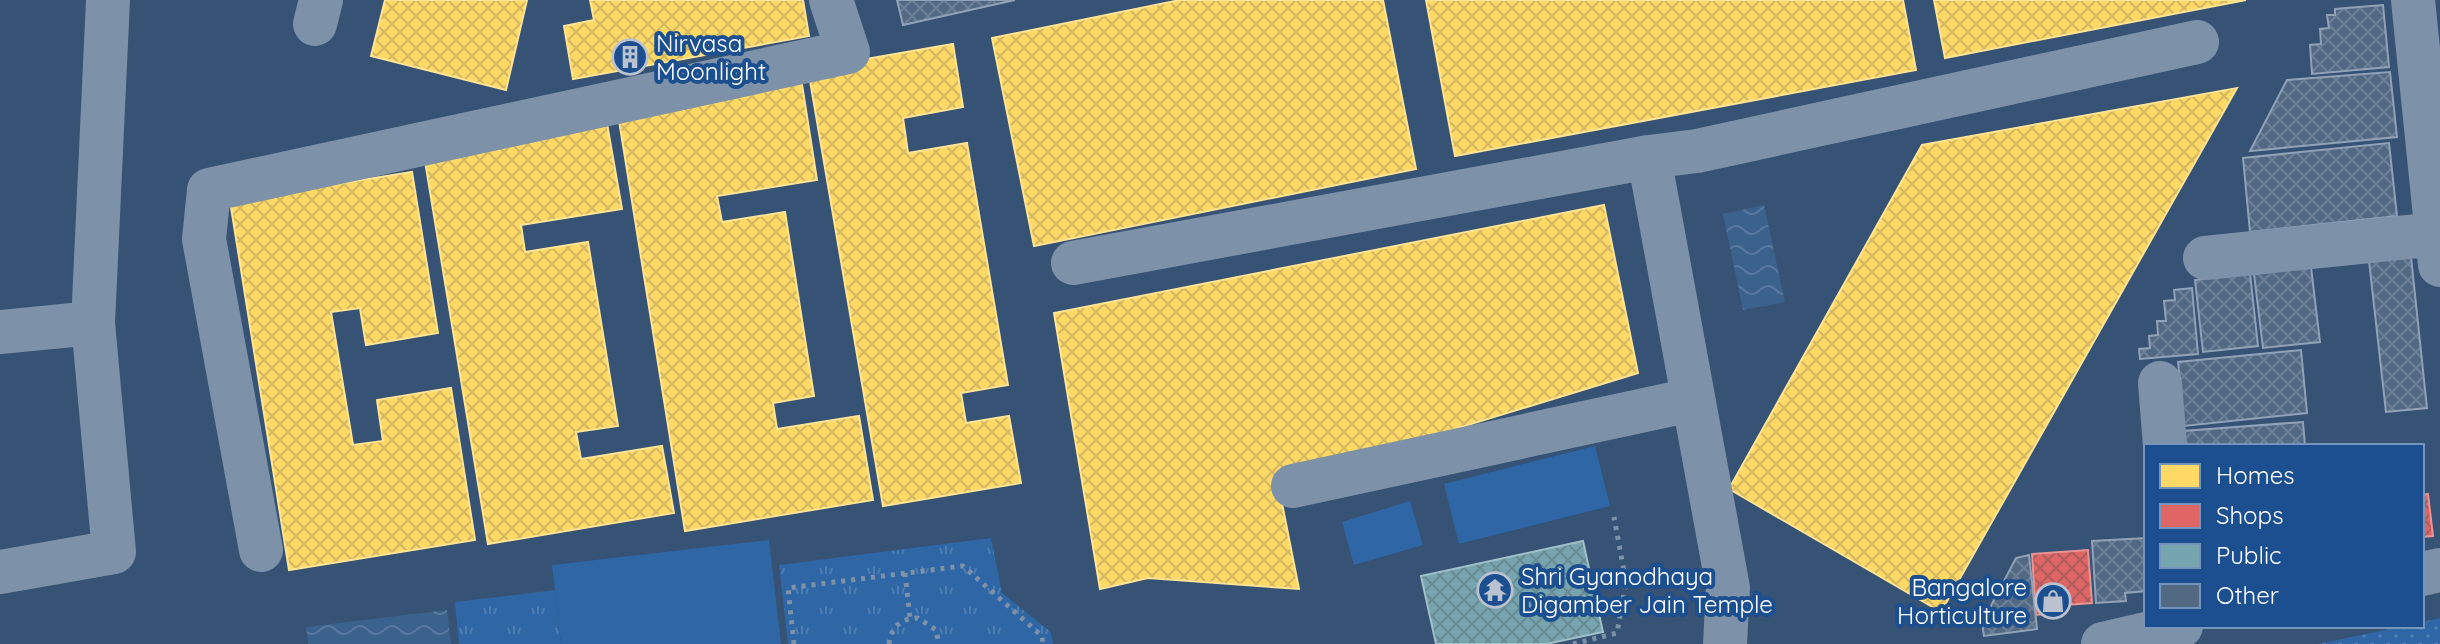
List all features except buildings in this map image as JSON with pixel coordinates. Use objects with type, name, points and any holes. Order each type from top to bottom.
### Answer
[{"type":"street","points":[[0,572],[114,552],[93,323],[108,0]]},
{"type":"street","points":[[261,550],[204,239],[209,190],[848,52],[831,0]]},
{"type":"street","points":[[2205,258],[2438,249],[2413,0]]},
{"type":"street","points":[[1073,263],[1649,157],[1697,151],[2197,42]]},
{"type":"street","points":[[1649,157],[1691,400],[1728,588],[1725,644]]},
{"type":"street","points":[[0,332],[93,323]]},
{"type":"street","points":[[2160,383],[2165,444]]},
{"type":"street","points":[[1293,486],[1691,400]]},
{"type":"street","points":[[1728,588],[1757,644]]},
{"type":"street","points":[[2103,644],[2171,628]]},
{"type":"path","points":[[1614,517],[1626,582],[1617,633],[1619,644]]},
{"type":"path","points":[[794,644],[788,588],[963,566],[1042,636],[1043,644]]},
{"type":"path","points":[[905,573],[910,618]]},
{"type":"path","points":[[889,644],[895,626],[910,618],[925,620],[931,625],[939,644]]},
{"type":"path","points":[[1573,644],[1617,633]]},
{"type":"green space","points":[[1595,446],[1610,506],[1459,544],[1444,484]]},
{"type":"green space","points":[[1410,501],[1423,545],[1354,565],[1342,522]]},
{"type":"green space","points":[[991,538],[1002,593],[1051,632],[1053,644],[788,644],[779,565]]},
{"type":"green space","points":[[769,540],[781,644],[561,644],[552,565]]},
{"type":"green space","points":[[555,590],[561,644],[459,644],[455,602]]},
{"type":"green space","points":[[2440,618],[2440,644],[2318,644],[2394,628],[2424,628],[2424,622]]},
{"type":"water","points":[[1764,205],[1785,302],[1743,310],[1723,214]]},
{"type":"water","points":[[447,610],[451,644],[308,644],[306,627]]},
{"type":"place","name":"Nirvasa Moonlight","points":[[630,57]]},
{"type":"place","name":"Shri Gyanodhaya Digamber Jain Temple","points":[[1495,590]]},
{"type":"place","name":"Bangalore Horticulture","points":[[2053,601]]}]
